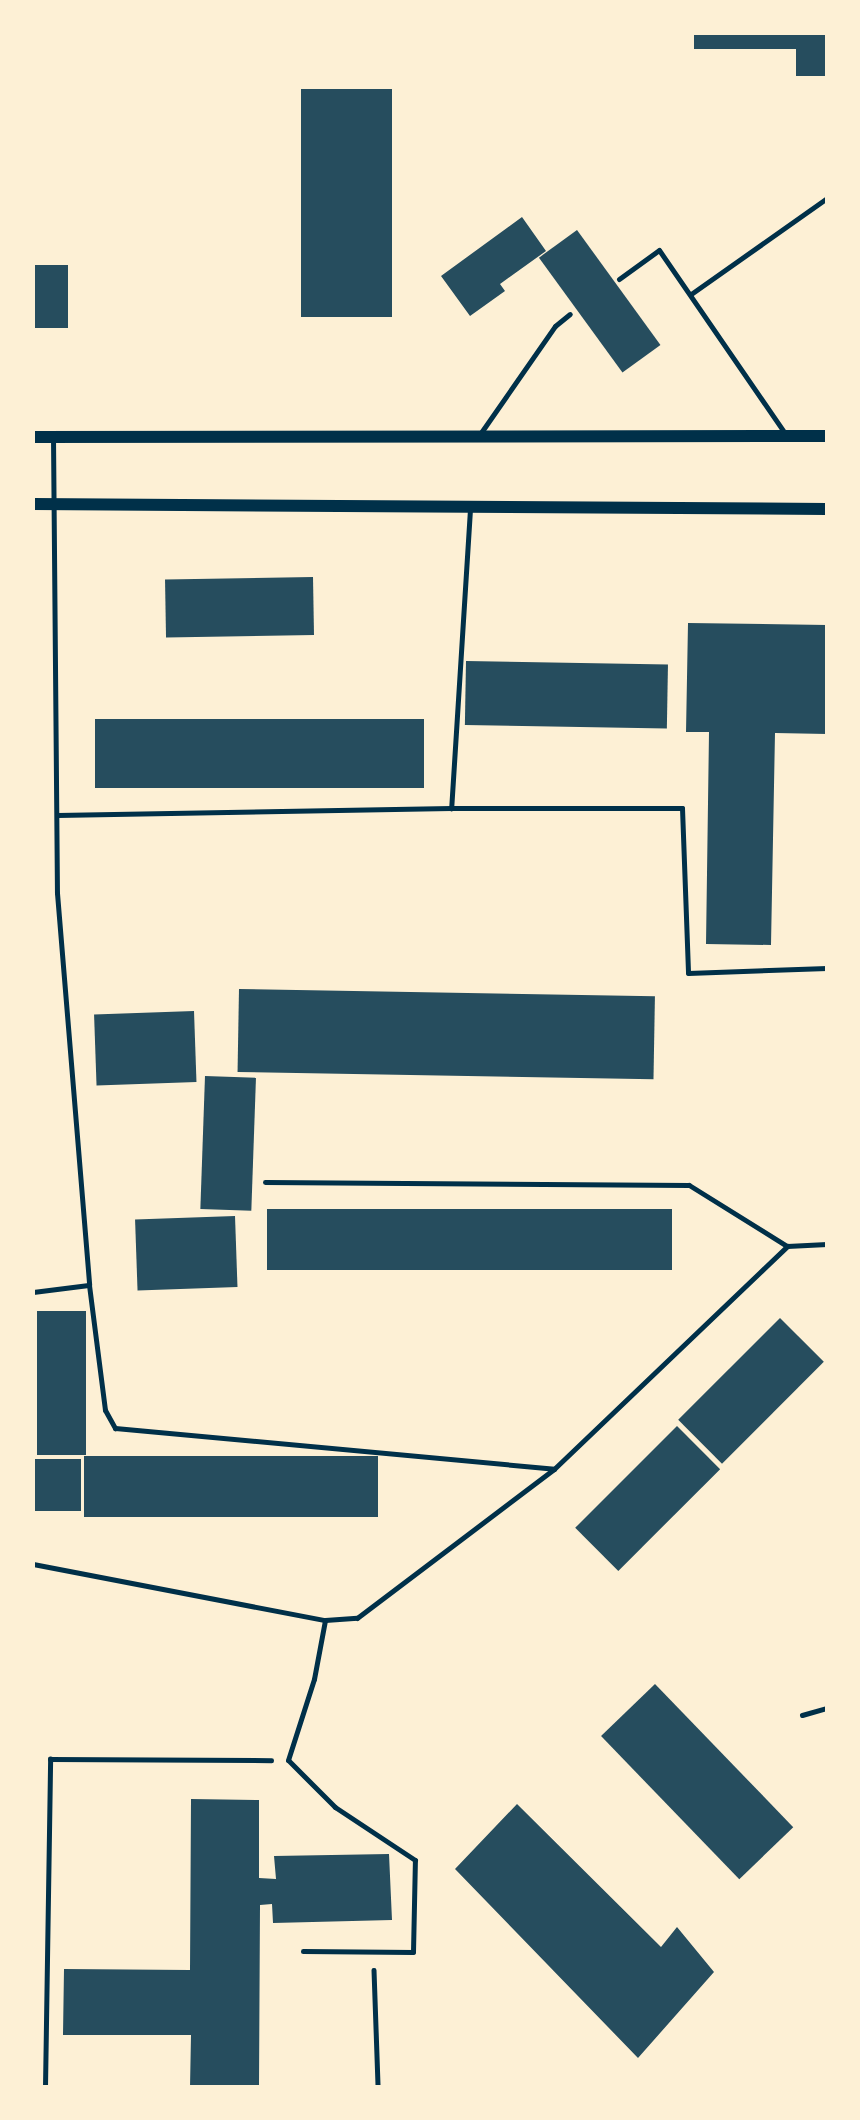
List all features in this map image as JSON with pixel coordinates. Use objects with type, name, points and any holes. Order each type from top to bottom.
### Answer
[{"type":"street","points":[[33,437],[827,436]]},
{"type":"street","points":[[33,504],[470,509],[827,509]]},
{"type":"lane","points":[[691,294],[827,198]]},
{"type":"lane","points":[[619,279],[659,250],[788,437]]},
{"type":"lane","points":[[479,435],[555,326],[570,314]]},
{"type":"lane","points":[[53,437],[56,504],[57,893],[89,1285],[105,1410],[115,1428],[554,1469]]},
{"type":"lane","points":[[451,808],[470,509]]},
{"type":"lane","points":[[57,816],[451,808],[682,808],[688,973],[827,968]]},
{"type":"lane","points":[[265,1182],[689,1185],[787,1246],[827,1244]]},
{"type":"lane","points":[[33,1564],[326,1620],[357,1618],[554,1469],[787,1246]]},
{"type":"lane","points":[[33,1292],[89,1285]]},
{"type":"lane","points":[[303,1951],[413,1952],[415,1860],[335,1807],[288,1760],[314,1679],[326,1620]]},
{"type":"lane","points":[[802,1715],[827,1708]]},
{"type":"path","points":[[45,2087],[50,1759],[288,1760]]},
{"type":"path","points":[[374,1951],[379,2087]]},
{"type":"building","points":[[694,33],[827,33],[827,76],[796,76],[796,49],[694,49]]},
{"type":"building","points":[[301,89],[392,89],[392,317],[301,317]]},
{"type":"building","points":[[522,217],[546,251],[500,284],[505,291],[470,316],[441,276]]},
{"type":"building","points":[[577,230],[660,345],[622,373],[539,258]]},
{"type":"building","points":[[33,265],[68,265],[68,328],[33,328]]},
{"type":"building","points":[[313,577],[314,635],[166,638],[165,580]]},
{"type":"building","points":[[688,623],[827,625],[827,734],[775,733],[771,945],[706,944],[709,732],[686,732]]},
{"type":"building","points":[[466,661],[668,665],[667,729],[465,725]]},
{"type":"building","points":[[95,719],[424,719],[424,788],[95,788]]},
{"type":"building","points":[[239,989],[655,996],[653,1079],[238,1072]]},
{"type":"building","points":[[194,1011],[196,1082],[97,1085],[94,1014]]},
{"type":"building","points":[[205,1076],[256,1078],[251,1211],[200,1209]]},
{"type":"building","points":[[267,1209],[672,1209],[672,1270],[267,1270]]},
{"type":"building","points":[[235,1216],[237,1287],[138,1290],[135,1219]]},
{"type":"building","points":[[37,1311],[86,1311],[86,1455],[37,1455]]},
{"type":"building","points":[[780,1318],[824,1362],[722,1464],[678,1420]]},
{"type":"building","points":[[677,1426],[720,1469],[618,1571],[575,1528]]},
{"type":"building","points":[[84,1456],[378,1456],[378,1517],[84,1517]]},
{"type":"building","points":[[33,1459],[81,1459],[81,1511],[33,1511]]},
{"type":"building","points":[[655,1684],[793,1827],[739,1879],[601,1736]]},
{"type":"building","points":[[191,1799],[259,1800],[259,1878],[276,1879],[274,1856],[389,1854],[392,1920],[273,1923],[272,1904],[260,1905],[259,2086],[190,2087],[191,2035],[63,2035],[64,1969],[190,1970]]},
{"type":"building","points":[[517,1804],[661,1947],[677,1927],[714,1972],[638,2058],[455,1869]]}]
